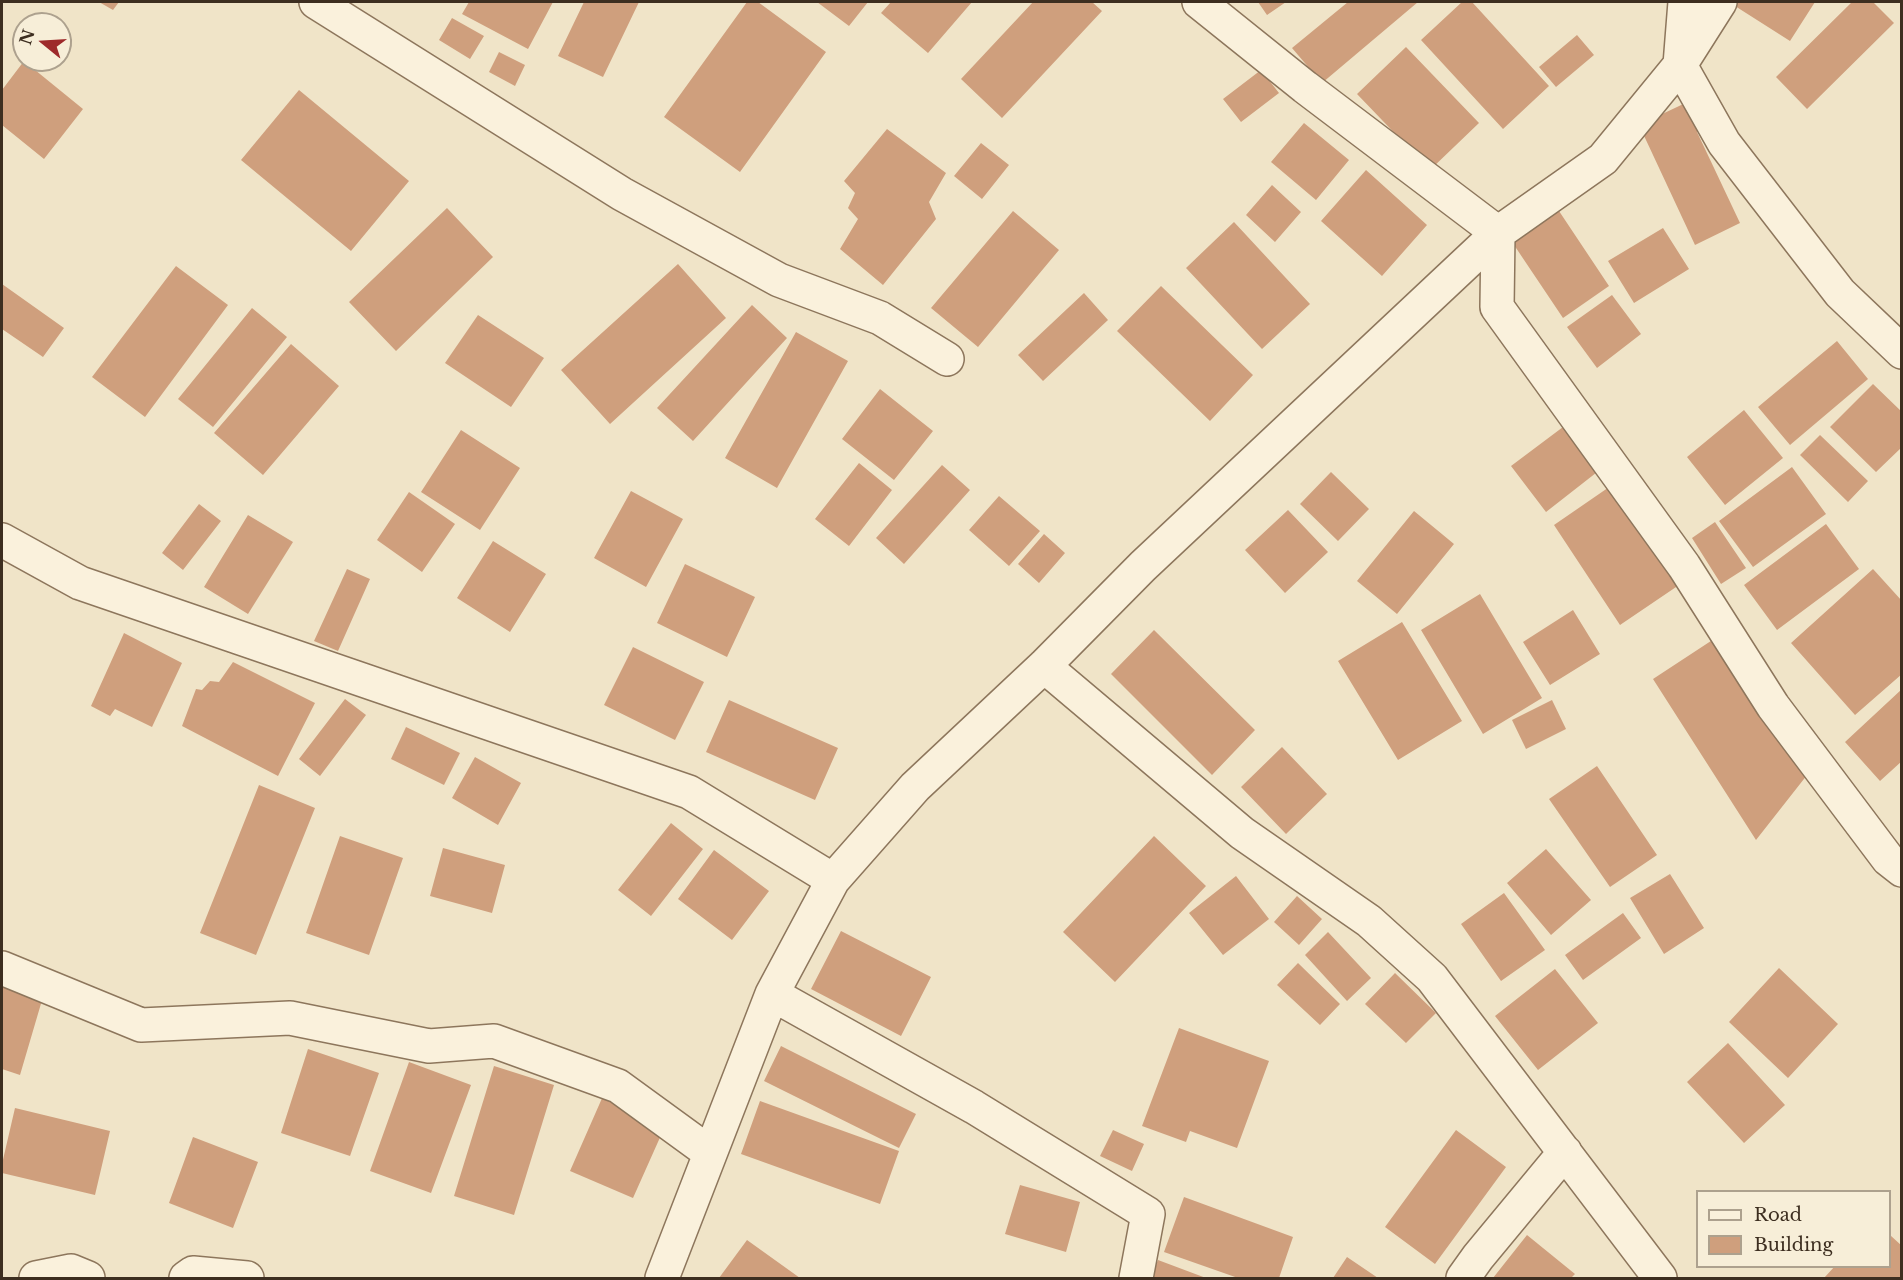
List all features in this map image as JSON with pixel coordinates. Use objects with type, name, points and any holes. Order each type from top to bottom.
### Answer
[{"type":"street","points":[[316,2],[622,194],[779,280],[880,318],[947,359]]},
{"type":"street","points":[[1199,2],[1305,87],[1498,233]]},
{"type":"street","points":[[1685,2],[1680,65],[1724,142],[1840,293],[1902,352]]},
{"type":"street","points":[[662,1278],[772,994],[833,880],[915,787],[1044,666],[1143,566],[1498,233],[1603,159],[1680,65],[1720,2]]},
{"type":"street","points":[[1498,233],[1497,307],[1684,566],[1773,706],[1888,859],[1902,870]]},
{"type":"street","points":[[2,540],[80,583],[689,792],[833,880]]},
{"type":"street","points":[[1044,666],[1242,833],[1369,921],[1432,978],[1660,1278]]},
{"type":"street","points":[[2,968],[141,1025],[290,1018],[429,1046],[494,1041],[618,1086],[710,1153]]},
{"type":"street","points":[[772,994],[974,1107],[1148,1214],[1136,1278]]},
{"type":"street","points":[[1463,1278],[1565,1152]]},
{"type":"street","points":[[36,1278],[71,1271],[88,1278]]},
{"type":"street","points":[[186,1278],[193,1273],[247,1278]]},
{"type":"building","points":[[99,2],[119,2],[113,10]]},
{"type":"building","points":[[469,2],[553,2],[528,49],[462,14]]},
{"type":"building","points":[[584,2],[639,2],[603,77],[558,56]]},
{"type":"building","points":[[747,2],[758,2],[826,52],[740,172],[664,117]]},
{"type":"building","points":[[817,2],[868,2],[849,26]]},
{"type":"building","points":[[891,2],[972,2],[928,53],[881,13]]},
{"type":"building","points":[[1033,2],[1092,2],[1102,11],[1002,118],[961,79]]},
{"type":"building","points":[[1258,2],[1286,2],[1267,15]]},
{"type":"building","points":[[1348,2],[1418,2],[1322,83],[1292,48]]},
{"type":"building","points":[[1462,2],[1472,2],[1549,86],[1503,129],[1421,40]]},
{"type":"building","points":[[1739,2],[1815,2],[1790,41],[1735,6]]},
{"type":"building","points":[[1852,2],[1873,2],[1894,23],[1807,109],[1776,77]]},
{"type":"building","points":[[452,18],[484,36],[470,59],[439,40]]},
{"type":"building","points":[[1577,35],[1594,55],[1556,87],[1539,67]]},
{"type":"building","points":[[1406,47],[1479,123],[1430,170],[1357,94]]},
{"type":"building","points":[[499,52],[525,65],[515,86],[489,72]]},
{"type":"building","points":[[1261,70],[1279,93],[1241,122],[1223,99]]},
{"type":"building","points":[[16,72],[38,72],[83,109],[44,159],[2,125],[2,90]]},
{"type":"building","points":[[299,90],[409,181],[351,251],[241,160]]},
{"type":"building","points":[[1696,98],[1709,126],[1697,132],[1740,223],[1695,245],[1639,125]]},
{"type":"building","points":[[1304,123],[1349,160],[1316,200],[1271,162]]},
{"type":"building","points":[[887,129],[946,173],[929,202],[936,219],[883,285],[840,249],[858,219],[848,208],[855,193],[844,181]]},
{"type":"building","points":[[981,143],[1009,165],[982,199],[954,176]]},
{"type":"building","points":[[1366,170],[1427,225],[1382,276],[1321,221]]},
{"type":"building","points":[[1272,185],[1301,212],[1275,242],[1246,215]]},
{"type":"building","points":[[447,208],[493,257],[396,351],[349,302]]},
{"type":"building","points":[[1557,208],[1609,286],[1563,318],[1510,239]]},
{"type":"building","points":[[1013,211],[1059,250],[978,347],[931,308]]},
{"type":"building","points":[[1234,222],[1310,304],[1262,349],[1186,268]]},
{"type":"building","points":[[1663,228],[1689,269],[1634,303],[1608,261]]},
{"type":"building","points":[[678,264],[726,318],[610,424],[561,370]]},
{"type":"building","points":[[176,266],[228,305],[145,417],[92,377]]},
{"type":"building","points":[[2,284],[64,328],[43,357],[2,329]]},
{"type":"building","points":[[1161,286],[1253,375],[1210,421],[1117,331]]},
{"type":"building","points":[[1084,293],[1108,320],[1043,381],[1018,355]]},
{"type":"building","points":[[1612,295],[1641,334],[1597,368],[1567,327]]},
{"type":"building","points":[[752,305],[787,338],[693,441],[657,408]]},
{"type":"building","points":[[252,308],[287,337],[213,427],[178,399]]},
{"type":"building","points":[[478,315],[544,358],[511,407],[445,363]]},
{"type":"building","points":[[796,332],[848,361],[777,488],[725,458]]},
{"type":"building","points":[[1837,341],[1868,379],[1790,445],[1758,407]]},
{"type":"building","points":[[291,344],[339,386],[263,475],[214,433]]},
{"type":"building","points":[[1873,384],[1902,412],[1902,447],[1876,472],[1830,427]]},
{"type":"building","points":[[880,389],[933,431],[894,480],[842,439]]},
{"type":"building","points":[[1744,410],[1783,458],[1725,505],[1687,457]]},
{"type":"building","points":[[1567,424],[1601,469],[1546,512],[1511,466]]},
{"type":"building","points":[[461,430],[520,468],[480,530],[421,492]]},
{"type":"building","points":[[1820,435],[1868,481],[1848,502],[1800,455]]},
{"type":"building","points":[[859,463],[892,490],[849,546],[815,519]]},
{"type":"building","points":[[942,465],[970,490],[904,564],[876,538]]},
{"type":"building","points":[[1792,467],[1826,514],[1753,567],[1719,521]]},
{"type":"building","points":[[1331,472],[1369,509],[1338,541],[1300,504]]},
{"type":"building","points":[[1615,483],[1682,583],[1620,625],[1554,525]]},
{"type":"building","points":[[631,491],[683,519],[646,587],[594,558]]},
{"type":"building","points":[[409,492],[455,524],[422,572],[377,540]]},
{"type":"building","points":[[999,496],[1040,531],[1009,566],[969,530]]},
{"type":"building","points":[[199,504],[221,521],[183,570],[162,553]]},
{"type":"building","points":[[1288,510],[1328,552],[1285,593],[1245,550]]},
{"type":"building","points":[[1414,511],[1454,544],[1397,614],[1357,581]]},
{"type":"building","points":[[248,515],[293,542],[248,614],[204,587]]},
{"type":"building","points":[[1715,522],[1746,568],[1721,584],[1692,538]]},
{"type":"building","points":[[1826,524],[1859,569],[1777,630],[1744,585]]},
{"type":"building","points":[[1044,534],[1065,553],[1039,583],[1018,564]]},
{"type":"building","points":[[493,541],[546,574],[510,632],[457,598]]},
{"type":"building","points":[[685,564],[755,597],[727,657],[657,623]]},
{"type":"building","points":[[347,569],[370,579],[338,651],[314,641]]},
{"type":"building","points":[[1873,569],[1902,601],[1902,674],[1855,715],[1791,643]]},
{"type":"building","points":[[1480,594],[1542,698],[1483,734],[1421,630]]},
{"type":"building","points":[[1573,610],[1600,654],[1550,685],[1523,642]]},
{"type":"building","points":[[1402,622],[1462,721],[1398,760],[1338,661]]},
{"type":"building","points":[[1154,630],[1255,730],[1212,775],[1111,674]]},
{"type":"building","points":[[124,633],[182,663],[152,727],[115,709],[110,716],[91,706]]},
{"type":"building","points":[[1717,637],[1811,770],[1756,840],[1653,679]]},
{"type":"building","points":[[633,647],[704,682],[675,740],[604,705]]},
{"type":"building","points":[[233,662],[315,703],[278,776],[182,726],[196,689],[202,690],[210,681],[219,682]]},
{"type":"building","points":[[1902,689],[1902,761],[1880,781],[1845,742]]},
{"type":"building","points":[[345,699],[366,715],[320,776],[299,759]]},
{"type":"building","points":[[729,700],[838,748],[815,800],[706,752]]},
{"type":"building","points":[[1552,700],[1566,729],[1526,749],[1512,720]]},
{"type":"building","points":[[406,727],[460,753],[444,785],[391,759]]},
{"type":"building","points":[[1282,747],[1327,794],[1286,834],[1241,787]]},
{"type":"building","points":[[475,757],[521,783],[498,825],[452,798]]},
{"type":"building","points":[[1597,766],[1657,855],[1610,887],[1549,799]]},
{"type":"building","points":[[259,785],[315,808],[256,955],[200,933]]},
{"type":"building","points":[[671,823],[703,849],[651,916],[618,890]]},
{"type":"building","points":[[340,836],[403,858],[369,955],[306,933]]},
{"type":"building","points":[[1154,836],[1206,886],[1115,982],[1063,932]]},
{"type":"building","points":[[443,848],[505,865],[492,913],[430,896]]},
{"type":"building","points":[[1546,849],[1591,900],[1551,935],[1507,883]]},
{"type":"building","points":[[714,850],[769,891],[732,940],[678,899]]},
{"type":"building","points":[[1670,874],[1704,928],[1664,954],[1630,898]]},
{"type":"building","points":[[1236,876],[1269,919],[1223,955],[1189,913]]},
{"type":"building","points":[[1504,893],[1545,950],[1501,981],[1461,924]]},
{"type":"building","points":[[1297,896],[1322,919],[1299,945],[1274,922]]},
{"type":"building","points":[[1623,913],[1641,938],[1583,980],[1565,955]]},
{"type":"building","points":[[841,931],[931,977],[901,1036],[811,989]]},
{"type":"building","points":[[1328,932],[1371,978],[1347,1001],[1305,955]]},
{"type":"building","points":[[1298,963],[1340,1004],[1320,1025],[1277,985]]},
{"type":"building","points":[[1779,968],[1838,1024],[1788,1078],[1729,1022]]},
{"type":"building","points":[[1555,969],[1598,1023],[1538,1070],[1495,1016]]},
{"type":"building","points":[[1395,973],[1436,1013],[1406,1043],[1365,1004]]},
{"type":"building","points":[[2,977],[45,990],[20,1075],[2,1069]]},
{"type":"building","points":[[1179,1028],[1269,1061],[1237,1148],[1190,1131],[1186,1142],[1142,1126]]},
{"type":"building","points":[[1728,1043],[1785,1105],[1744,1143],[1687,1082]]},
{"type":"building","points":[[781,1046],[916,1114],[899,1148],[764,1081]]},
{"type":"building","points":[[308,1049],[379,1073],[350,1156],[281,1133]]},
{"type":"building","points":[[409,1062],[471,1085],[431,1193],[370,1171]]},
{"type":"building","points":[[494,1066],[554,1085],[514,1215],[454,1196]]},
{"type":"building","points":[[603,1096],[666,1124],[633,1198],[570,1171]]},
{"type":"building","points":[[760,1101],[899,1151],[880,1204],[741,1154]]},
{"type":"building","points":[[15,1108],[110,1131],[95,1195],[2,1173]]},
{"type":"building","points":[[1113,1130],[1144,1144],[1132,1171],[1100,1156]]},
{"type":"building","points":[[1456,1130],[1506,1167],[1435,1264],[1385,1227]]},
{"type":"building","points":[[193,1137],[258,1162],[233,1228],[169,1203]]},
{"type":"building","points":[[1020,1185],[1080,1202],[1066,1252],[1005,1234]]},
{"type":"building","points":[[1184,1197],[1293,1237],[1279,1278],[1238,1278],[1164,1252]]},
{"type":"building","points":[[1527,1235],[1575,1274],[1571,1278],[1493,1278]]},
{"type":"building","points":[[1891,1236],[1902,1246],[1902,1278],[1824,1278],[1833,1268],[1891,1268]]},
{"type":"building","points":[[747,1240],[800,1278],[719,1278]]},
{"type":"building","points":[[1347,1257],[1378,1278],[1333,1278]]},
{"type":"building","points":[[1158,1260],[1206,1278],[1151,1278]]}]
